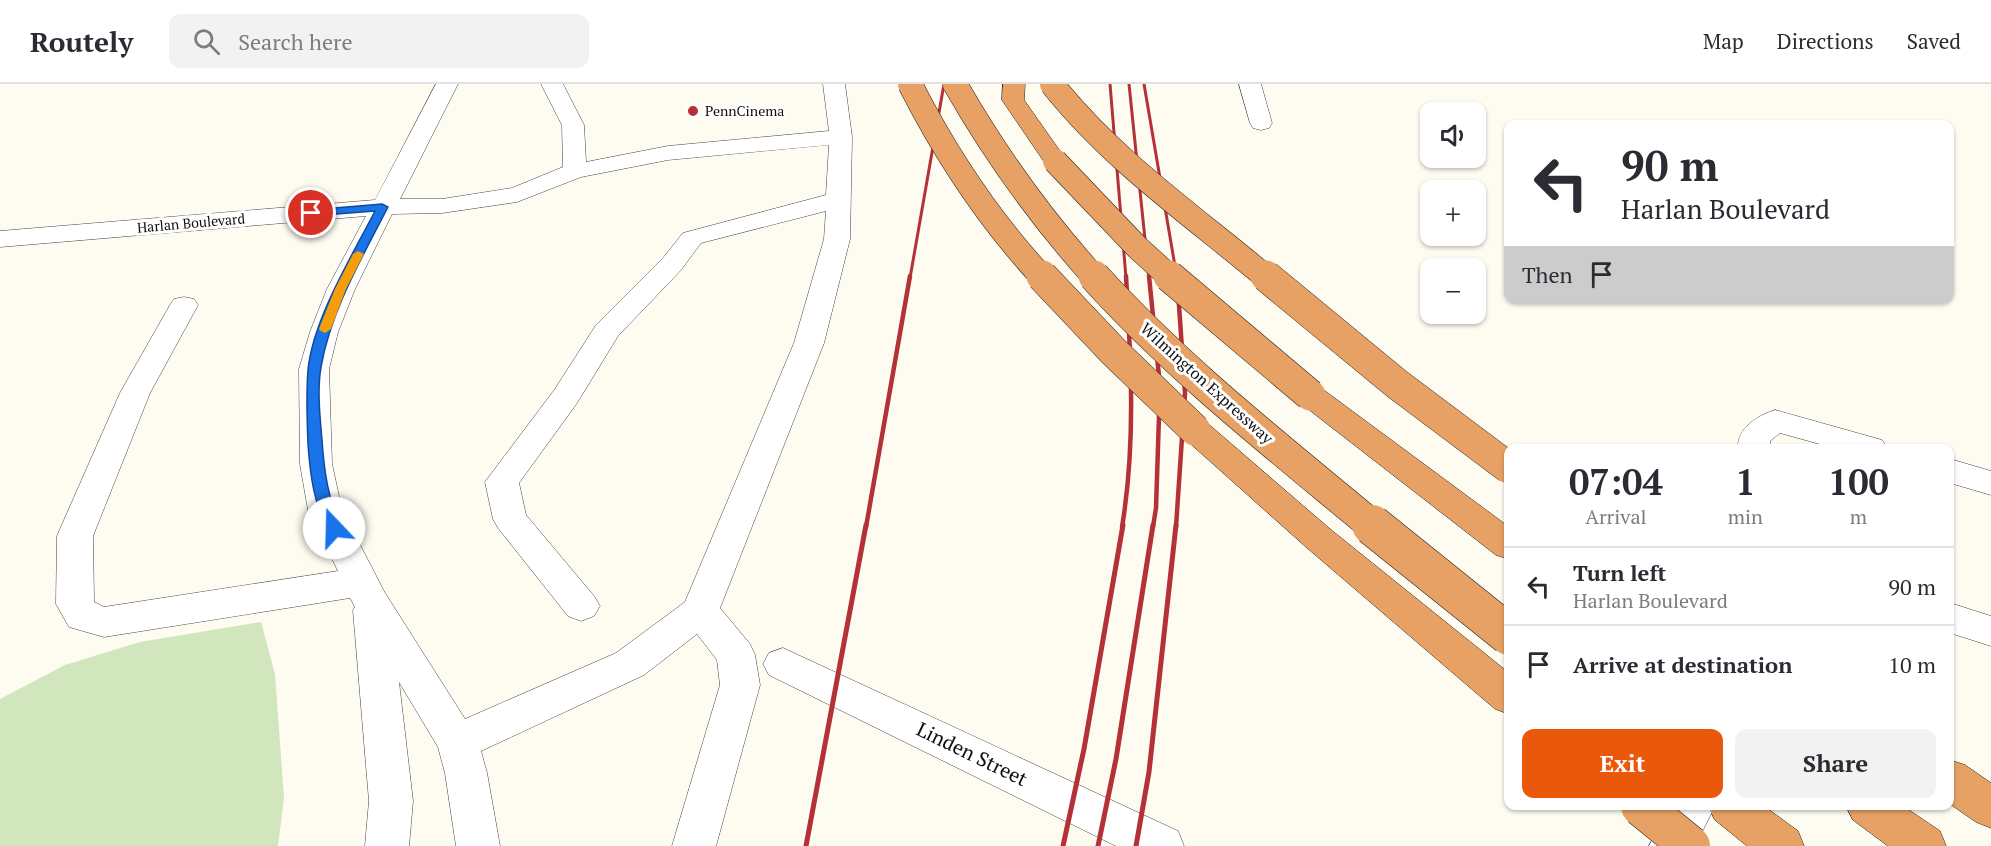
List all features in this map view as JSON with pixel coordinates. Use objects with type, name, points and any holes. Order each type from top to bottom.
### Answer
[{"type":"highway","points":[[910,84],[934,131],[963,176],[1009,237],[1084,321],[1247,477],[1504,693]]},
{"type":"highway","name":"Wilmington Expressway","points":[[955,84],[1002,163],[1047,223],[1108,293],[1154,338],[1259,431],[1504,631]]},
{"type":"highway","points":[[1014,84],[1013,100],[1055,161],[1138,248],[1200,305],[1310,396],[1504,542]]},
{"type":"highway","points":[[1052,84],[1102,142],[1327,327],[1504,464]]},
{"type":"highway","points":[[1954,782],[1991,808]]},
{"type":"highway","points":[[1646,810],[1690,846]]},
{"type":"highway","points":[[1735,810],[1782,846]]},
{"type":"highway","points":[[1874,810],[1924,846]]},
{"type":"street","points":[[447,84],[340,289],[324,332],[314,369],[314,418],[316,464],[326,510],[366,592],[457,742],[466,773],[478,846]]},
{"type":"street","points":[[552,84],[573,124],[574,171]]},
{"type":"street","points":[[457,742],[630,664],[700,611],[809,343],[837,239],[841,137],[834,84]]},
{"type":"street","points":[[1250,84],[1262,123]]},
{"type":"street","name":"Harlan Boulevard","points":[[0,239],[382,207],[442,207],[517,195],[574,171],[668,153],[841,137]]},
{"type":"street","points":[[580,606],[510,519],[502,482],[566,396],[606,331],[672,264],[692,237],[838,200]]},
{"type":"street","points":[[184,305],[135,393],[75,536],[75,604],[81,616],[104,622],[366,592]]},
{"type":"street","points":[[1754,444],[1754,437],[1775,421],[1857,444]]},
{"type":"street","points":[[1954,472],[1991,483]]},
{"type":"street","points":[[366,592],[391,801],[387,846]]},
{"type":"street","points":[[694,846],[740,685],[736,655],[700,611]]},
{"type":"street","points":[[1954,619],[1991,632]]},
{"type":"street","name":"Linden Street","points":[[783,664],[1162,846]]},
{"type":"street","points":[[1671,846],[1691,810]]},
{"type":"green space","points":[[261,622],[275,674],[284,798],[278,846],[0,846],[0,699],[65,665],[140,642]]},
{"type":"railway","points":[[910,278],[944,84]]},
{"type":"railway","points":[[1110,84],[1126,278]]},
{"type":"railway","points":[[1129,84],[1149,278]]},
{"type":"railway","points":[[1144,84],[1177,278]]},
{"type":"railway","points":[[866,527],[910,276]]},
{"type":"railway","points":[[1122,527],[1131,433],[1131,370],[1126,276]]},
{"type":"railway","points":[[1149,276],[1160,386],[1156,508],[1153,527]]},
{"type":"railway","points":[[1176,527],[1185,393],[1177,276]]},
{"type":"railway","points":[[806,846],[866,525]]},
{"type":"railway","points":[[1063,846],[1084,749],[1123,525]]},
{"type":"railway","points":[[1098,846],[1116,759],[1153,525]]},
{"type":"railway","points":[[1136,846],[1149,772],[1176,525]]},
{"type":"slow traffic","points":[[325,329],[340,289],[358,254]]},
{"type":"place","name":"PennCinema","points":[[693,111]]},
{"type":"route","points":[[311,213],[382,207],[340,289],[324,332],[314,369],[316,464],[326,510],[334,528]]}]
